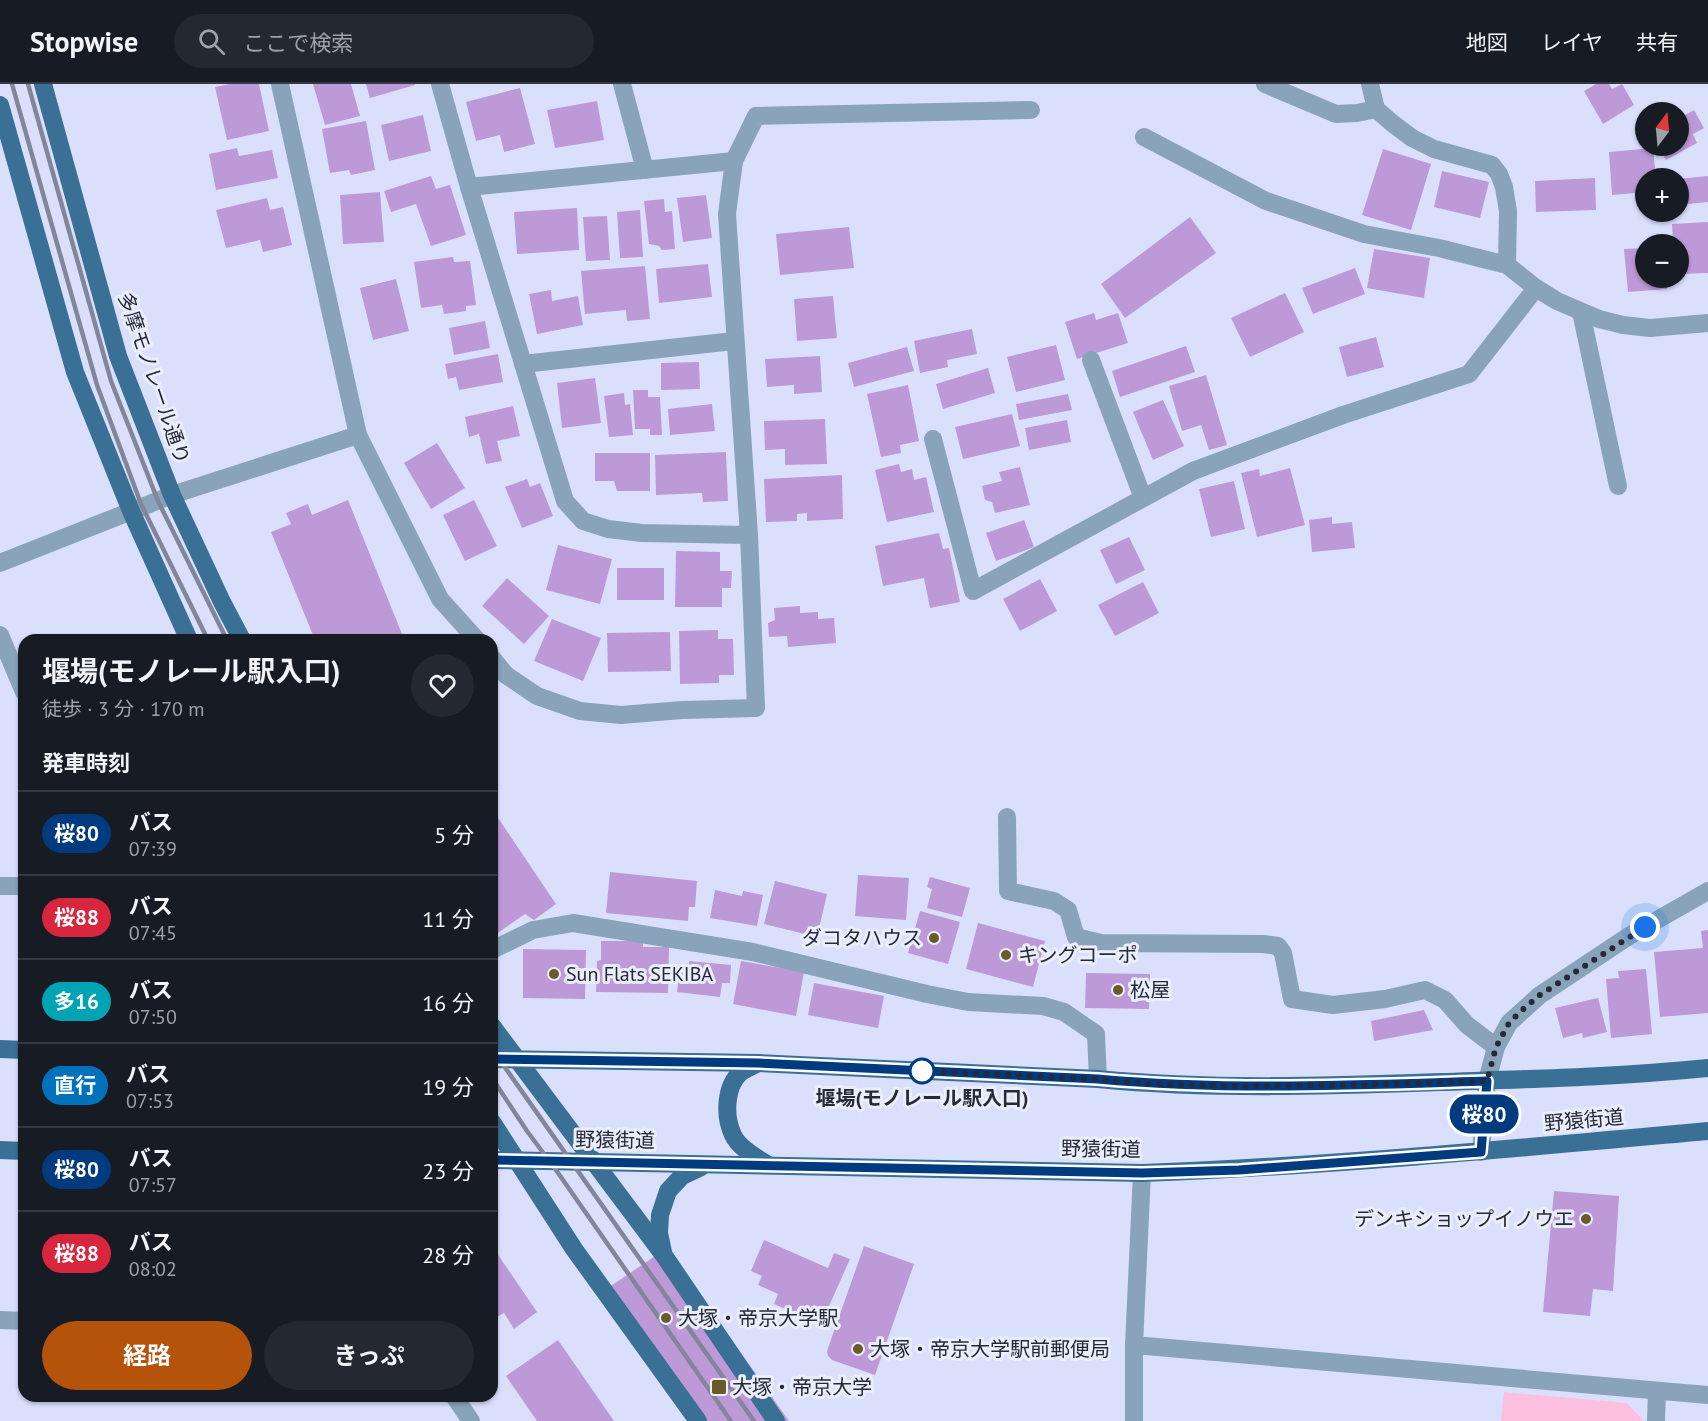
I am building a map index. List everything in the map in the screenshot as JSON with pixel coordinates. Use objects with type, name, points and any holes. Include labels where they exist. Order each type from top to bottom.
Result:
[{"type":"main road","name":"多摩モノレール通り","points":[[43,84],[118,356],[172,495],[239,634]]},
{"type":"main road","points":[[0,105],[75,372],[131,511],[186,634]]},
{"type":"main road","points":[[498,1034],[663,1254],[776,1421]]},
{"type":"main road","points":[[0,1049],[18,1050]]},
{"type":"main road","points":[[498,1059],[758,1063],[1228,1086],[1354,1085],[1581,1078],[1708,1068]]},
{"type":"main road","points":[[758,1063],[741,1073],[730,1090],[727,1112],[733,1135],[750,1154],[770,1166]]},
{"type":"main road","name":"野猿街道","points":[[498,1160],[1142,1173],[1239,1170],[1481,1152],[1708,1131]]},
{"type":"main road","points":[[498,1132],[574,1249],[698,1421]]},
{"type":"main road","points":[[0,1150],[18,1151]]},
{"type":"main road","points":[[663,1254],[659,1233],[660,1215],[668,1191],[682,1176],[708,1164]]},
{"type":"street","points":[[280,84],[358,435],[440,599],[472,634]]},
{"type":"street","points":[[440,84],[469,188],[565,501],[583,520],[608,529],[642,533],[749,535]]},
{"type":"street","points":[[622,84],[645,170]]},
{"type":"street","points":[[1265,84],[1336,114],[1376,109]]},
{"type":"street","points":[[1370,84],[1376,109],[1412,138],[1434,149],[1492,165],[1499,174],[1508,211],[1507,266]]},
{"type":"street","points":[[498,665],[506,675],[537,696],[580,711],[621,715],[682,710],[756,708],[749,535],[727,214],[734,162],[756,116],[1031,110]]},
{"type":"street","points":[[1144,137],[1266,201],[1364,234],[1439,248],[1507,266],[1536,288],[1581,312],[1623,325],[1650,328],[1708,323]]},
{"type":"street","points":[[469,188],[734,162]]},
{"type":"street","points":[[933,439],[973,591],[1193,471],[1343,415],[1469,374],[1536,288]]},
{"type":"street","points":[[1581,312],[1618,486]]},
{"type":"street","points":[[523,364],[734,341]]},
{"type":"street","points":[[1091,360],[1143,498]]},
{"type":"street","points":[[0,563],[172,495],[358,435]]},
{"type":"street","points":[[0,635],[18,678]]},
{"type":"street","points":[[1007,817],[1008,891],[1054,901],[1068,910],[1076,937],[1101,943],[1278,946],[1284,953],[1292,999],[1333,1005],[1385,999],[1425,990],[1445,1000],[1467,1025],[1496,1047]]},
{"type":"street","points":[[0,886],[18,886]]},
{"type":"street","points":[[1481,1152],[1487,1081],[1496,1047],[1509,1023],[1540,995],[1629,936],[1708,891]]},
{"type":"street","points":[[498,947],[533,930],[573,922],[753,952],[968,1002],[1043,1006],[1064,1012],[1096,1034],[1098,1079]]},
{"type":"street","points":[[1134,1421],[1134,1345],[1142,1173]]},
{"type":"street","points":[[0,1320],[18,1321]]},
{"type":"street","points":[[1134,1345],[1708,1395]]},
{"type":"street","points":[[1656,1421],[1657,1391]]},
{"type":"street","points":[[458,1402],[471,1421]]},
{"type":"shaded area","points":[[1504,1392],[1627,1403],[1642,1421],[1501,1421]]},
{"type":"building","points":[[230,84],[259,84],[269,131],[227,140],[215,87]]},
{"type":"building","points":[[313,84],[351,84],[360,116],[325,125]]},
{"type":"building","points":[[366,84],[415,84],[415,85],[370,98]]},
{"type":"building","points":[[1596,84],[1609,84],[1612,89],[1622,84],[1634,105],[1603,124],[1584,91]]},
{"type":"building","points":[[520,88],[535,144],[504,152],[500,135],[476,141],[466,102]]},
{"type":"building","points":[[597,101],[604,140],[555,148],[547,110]]},
{"type":"building","points":[[1694,110],[1704,128],[1693,134],[1697,143],[1689,147],[1689,113]]},
{"type":"building","points":[[423,115],[431,151],[389,161],[381,125]]},
{"type":"building","points":[[366,121],[375,170],[351,175],[349,170],[330,173],[322,129]]},
{"type":"building","points":[[237,148],[239,156],[272,150],[278,178],[216,190],[209,154]]},
{"type":"building","points":[[1383,149],[1431,164],[1411,230],[1362,215]]},
{"type":"building","points":[[1635,150],[1635,156],[1654,156],[1655,168],[1635,168],[1635,193],[1612,195],[1609,152]]},
{"type":"building","points":[[1442,171],[1489,182],[1480,218],[1434,207]]},
{"type":"building","points":[[431,176],[436,189],[450,185],[466,235],[431,246],[416,204],[391,212],[384,191]]},
{"type":"building","points":[[1708,176],[1708,202],[1689,204],[1689,178]]},
{"type":"building","points":[[1595,178],[1596,210],[1536,212],[1535,181]]},
{"type":"building","points":[[380,192],[384,242],[343,244],[340,195]]},
{"type":"building","points":[[706,195],[712,238],[683,242],[677,198]]},
{"type":"building","points":[[267,198],[270,210],[283,207],[292,245],[263,252],[260,240],[226,248],[216,210]]},
{"type":"building","points":[[664,199],[665,212],[672,211],[675,249],[662,250],[659,246],[649,244],[644,201]]},
{"type":"building","points":[[577,208],[579,250],[517,254],[514,212]]},
{"type":"building","points":[[640,210],[643,257],[620,258],[617,212]]},
{"type":"building","points":[[607,216],[610,260],[586,261],[583,217]]},
{"type":"building","points":[[1190,217],[1216,253],[1125,318],[1101,284]]},
{"type":"building","points":[[1708,222],[1708,273],[1689,274],[1689,234],[1672,234],[1672,224]]},
{"type":"building","points":[[849,227],[854,268],[780,275],[776,234]]},
{"type":"building","points":[[1635,248],[1635,288],[1667,289],[1628,292],[1624,249]]},
{"type":"building","points":[[1374,249],[1430,258],[1424,298],[1367,288]]},
{"type":"building","points":[[453,257],[454,262],[470,261],[476,305],[466,306],[466,311],[444,314],[442,305],[421,308],[414,262]]},
{"type":"building","points":[[708,264],[712,297],[659,303],[656,269]]},
{"type":"building","points":[[645,266],[650,319],[627,321],[626,310],[585,314],[581,271]]},
{"type":"building","points":[[1355,268],[1365,294],[1313,314],[1302,288]]},
{"type":"building","points":[[396,279],[409,331],[373,340],[360,288]]},
{"type":"building","points":[[551,290],[552,301],[578,296],[583,325],[537,334],[529,294]]},
{"type":"building","points":[[1285,293],[1304,332],[1250,357],[1231,318]]},
{"type":"building","points":[[833,296],[837,338],[797,341],[794,299]]},
{"type":"building","points":[[1094,313],[1096,320],[1118,313],[1128,343],[1077,359],[1065,322]]},
{"type":"building","points":[[485,321],[490,348],[454,355],[449,328]]},
{"type":"building","points":[[972,329],[977,354],[947,360],[948,367],[920,373],[914,341]]},
{"type":"building","points":[[1376,337],[1384,367],[1347,377],[1339,347]]},
{"type":"building","points":[[1056,345],[1065,380],[1016,392],[1007,357]]},
{"type":"building","points":[[1186,346],[1195,372],[1120,397],[1112,371]]},
{"type":"building","points":[[907,347],[914,371],[854,387],[848,363]]},
{"type":"building","points":[[498,354],[503,382],[459,390],[456,377],[448,379],[445,364]]},
{"type":"building","points":[[820,356],[822,392],[794,394],[794,385],[767,387],[765,359]]},
{"type":"building","points":[[699,362],[700,389],[661,390],[661,363]]},
{"type":"building","points":[[988,368],[995,393],[943,409],[936,384]]},
{"type":"building","points":[[1206,375],[1227,445],[1209,450],[1201,425],[1182,431],[1169,386]]},
{"type":"building","points":[[595,378],[601,423],[562,428],[557,383]]},
{"type":"building","points":[[908,385],[919,441],[900,445],[901,453],[881,457],[867,394]]},
{"type":"building","points":[[633,390],[648,390],[648,397],[660,397],[662,435],[650,435],[650,429],[635,429]]},
{"type":"building","points":[[624,393],[625,405],[630,404],[633,435],[609,437],[604,396]]},
{"type":"building","points":[[1068,394],[1072,410],[1019,420],[1016,404]]},
{"type":"building","points":[[1163,400],[1184,446],[1153,460],[1133,412]]},
{"type":"building","points":[[712,404],[715,431],[670,435],[668,409]]},
{"type":"building","points":[[513,406],[520,436],[497,441],[502,461],[486,464],[479,434],[469,437],[465,417]]},
{"type":"building","points":[[1012,414],[1020,446],[963,459],[955,427]]},
{"type":"building","points":[[825,419],[827,464],[785,465],[785,449],[765,450],[764,421]]},
{"type":"building","points":[[1067,420],[1071,442],[1029,450],[1025,428]]},
{"type":"building","points":[[437,443],[465,488],[431,509],[404,463]]},
{"type":"building","points":[[726,452],[728,501],[703,502],[702,493],[656,495],[655,455]]},
{"type":"building","points":[[595,453],[650,453],[650,491],[617,491],[614,481],[595,481]]},
{"type":"building","points":[[899,464],[901,472],[912,469],[914,480],[926,477],[934,512],[887,522],[875,470]]},
{"type":"building","points":[[1020,467],[1030,505],[995,513],[992,502],[985,500],[982,486],[1002,481],[999,472]]},
{"type":"building","points":[[1290,468],[1305,525],[1257,537],[1241,473],[1259,469],[1260,476]]},
{"type":"building","points":[[842,475],[843,519],[807,521],[807,513],[797,514],[797,521],[766,522],[764,479]]},
{"type":"building","points":[[527,479],[530,487],[540,483],[553,516],[522,528],[505,487]]},
{"type":"building","points":[[1234,481],[1245,529],[1211,537],[1199,489]]},
{"type":"building","points":[[348,500],[402,634],[313,634],[271,532],[291,524],[286,513],[308,504],[312,515]]},
{"type":"building","points":[[474,500],[497,546],[465,561],[443,515]]},
{"type":"building","points":[[1332,517],[1332,524],[1352,522],[1355,548],[1312,552],[1309,520]]},
{"type":"building","points":[[1024,520],[1034,547],[996,561],[986,533]]},
{"type":"building","points":[[939,533],[943,549],[949,548],[960,602],[930,608],[924,578],[883,586],[875,546]]},
{"type":"building","points":[[1129,537],[1145,570],[1116,584],[1100,550]]},
{"type":"building","points":[[558,545],[612,559],[600,604],[546,590]]},
{"type":"building","points":[[676,551],[720,552],[720,571],[732,571],[731,588],[722,588],[722,607],[675,607]]},
{"type":"building","points":[[617,568],[664,568],[664,600],[617,600]]},
{"type":"building","points":[[507,578],[549,616],[524,644],[482,606]]},
{"type":"building","points":[[1040,579],[1057,611],[1020,631],[1003,599]]},
{"type":"building","points":[[1143,582],[1159,613],[1115,636],[1098,605]]},
{"type":"building","points":[[800,606],[800,613],[818,612],[818,619],[834,618],[836,643],[788,647],[787,636],[769,637],[768,623],[775,620],[774,608]]},
{"type":"building","points":[[552,619],[601,638],[583,681],[534,661]]},
{"type":"building","points":[[718,630],[718,639],[733,639],[734,675],[719,675],[719,683],[680,684],[679,631]]},
{"type":"building","points":[[670,632],[671,671],[608,672],[607,633]]},
{"type":"building","points":[[498,818],[556,904],[534,920],[525,914],[498,933]]},
{"type":"building","points":[[610,872],[697,881],[695,907],[689,907],[688,921],[606,913]]},
{"type":"building","points":[[858,875],[909,878],[906,920],[855,916]]},
{"type":"building","points":[[930,877],[970,888],[962,917],[927,908],[932,889],[927,887]]},
{"type":"building","points":[[775,881],[827,894],[817,937],[764,924]]},
{"type":"building","points":[[715,890],[742,896],[743,891],[763,895],[757,926],[710,918]]},
{"type":"building","name":"ダコタハウス","points":[[920,911],[960,922],[948,964],[908,953]]},
{"type":"building","name":"キングコーポ","points":[[978,923],[1045,941],[1033,987],[966,969]]},
{"type":"building","points":[[1708,930],[1708,1013],[1660,1017],[1654,952],[1703,948],[1701,931]]},
{"type":"building","points":[[601,941],[643,941],[643,947],[669,947],[668,993],[596,992],[597,961],[601,960]]},
{"type":"building","name":"Sun Flats SEKIBA","points":[[523,949],[586,950],[585,999],[523,998]]},
{"type":"building","points":[[689,961],[731,965],[730,983],[722,983],[720,997],[677,992],[680,966],[689,967]]},
{"type":"building","points":[[741,961],[804,972],[796,1016],[733,1004]]},
{"type":"building","points":[[1646,969],[1652,1034],[1611,1038],[1606,979],[1619,978],[1618,971]]},
{"type":"building","points":[[1086,973],[1150,974],[1149,1009],[1085,1008]]},
{"type":"building","points":[[814,983],[884,996],[878,1028],[808,1015]]},
{"type":"building","points":[[1598,998],[1607,1032],[1583,1038],[1582,1033],[1563,1038],[1555,1008]]},
{"type":"building","points":[[1424,1010],[1433,1030],[1374,1041],[1371,1021]]},
{"type":"building","points":[[1554,1191],[1619,1196],[1613,1291],[1593,1289],[1590,1316],[1543,1312]]},
{"type":"building","points":[[764,1240],[828,1268],[834,1253],[850,1259],[821,1324],[774,1304],[778,1294],[758,1285],[762,1276],[751,1271]]},
{"type":"building","points":[[864,1246],[914,1264],[875,1375],[832,1360],[827,1351]]},
{"type":"building","name":"大塚・帝京大学駅","points":[[667,1248],[789,1421],[688,1421],[599,1294]]},
{"type":"building","points":[[498,1255],[537,1312],[514,1329],[504,1313],[498,1316]]},
{"type":"building","points":[[558,1340],[614,1421],[537,1421],[506,1376]]},
{"type":"railway","points":[[12,84],[97,385],[141,504],[205,634]]},
{"type":"railway","points":[[28,84],[111,381],[158,501],[224,634]]},
{"type":"railway","points":[[498,1058],[754,1421]]},
{"type":"railway","points":[[498,1087],[731,1421]]},
{"type":"bus line","name":"桜80","points":[[498,1059],[758,1063],[1228,1086],[1487,1081],[1481,1152],[1239,1170],[1142,1173],[498,1160]]},
{"type":"place","name":"ダコタハウス","points":[[934,938]]},
{"type":"place","name":"キングコーポ","points":[[1006,955]]},
{"type":"place","name":"Sun Flats SEKIBA","points":[[554,974]]},
{"type":"place","name":"松屋","points":[[1118,990]]},
{"type":"place","name":"堰場(モノレール駅入口)","points":[[922,1071]]},
{"type":"place","name":"デンキショップイノウエ","points":[[1586,1219]]},
{"type":"place","name":"大塚・帝京大学駅","points":[[666,1318]]},
{"type":"place","name":"大塚・帝京大学駅前郵便局","points":[[858,1349]]},
{"type":"place","name":"大塚・帝京大学","points":[[719,1387]]},
{"type":"route","points":[[922,1071],[1228,1086],[1487,1081],[1496,1047],[1509,1023],[1520,1012],[1540,995],[1645,927]]}]
